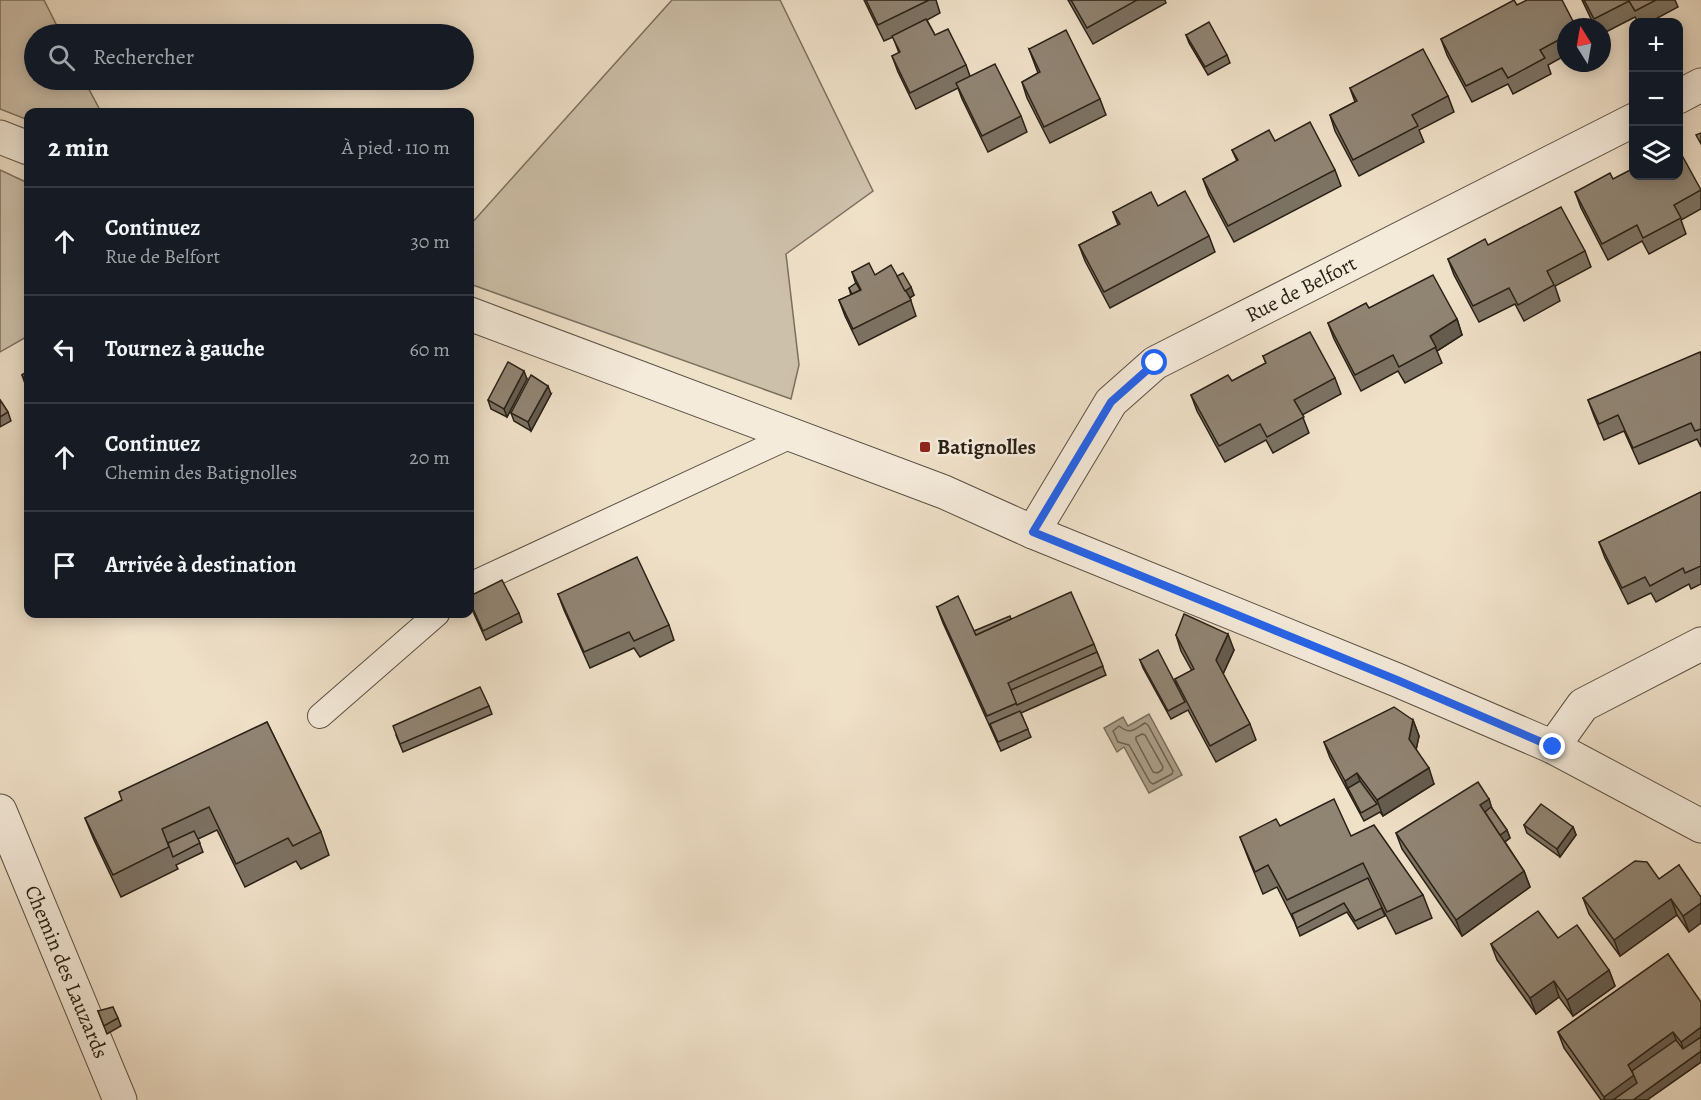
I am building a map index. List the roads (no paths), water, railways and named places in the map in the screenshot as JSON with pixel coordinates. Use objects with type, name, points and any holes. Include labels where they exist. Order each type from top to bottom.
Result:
[{"type":"street","points":[[1683,94],[1701,85]]},
{"type":"street","name":"Rue de Belfort","points":[[1033,532],[1111,402],[1155,363],[1629,123]]},
{"type":"street","points":[[0,137],[24,146]]},
{"type":"street","points":[[474,316],[944,492],[1033,532],[1397,680],[1553,747],[1701,826]]},
{"type":"street","points":[[1553,747],[1583,705],[1701,644]]},
{"type":"street","name":"Chemin des Lauzards","points":[[0,811],[120,1100]]},
{"type":"lane","points":[[474,583],[791,436]]},
{"type":"lane","points":[[320,716],[431,618]]},
{"type":"water","points":[[1149,714],[1182,775],[1149,793],[1124,747],[1117,752],[1104,728],[1123,717],[1128,726]]},
{"type":"place","name":"Batignolles","points":[[925,447]]}]
